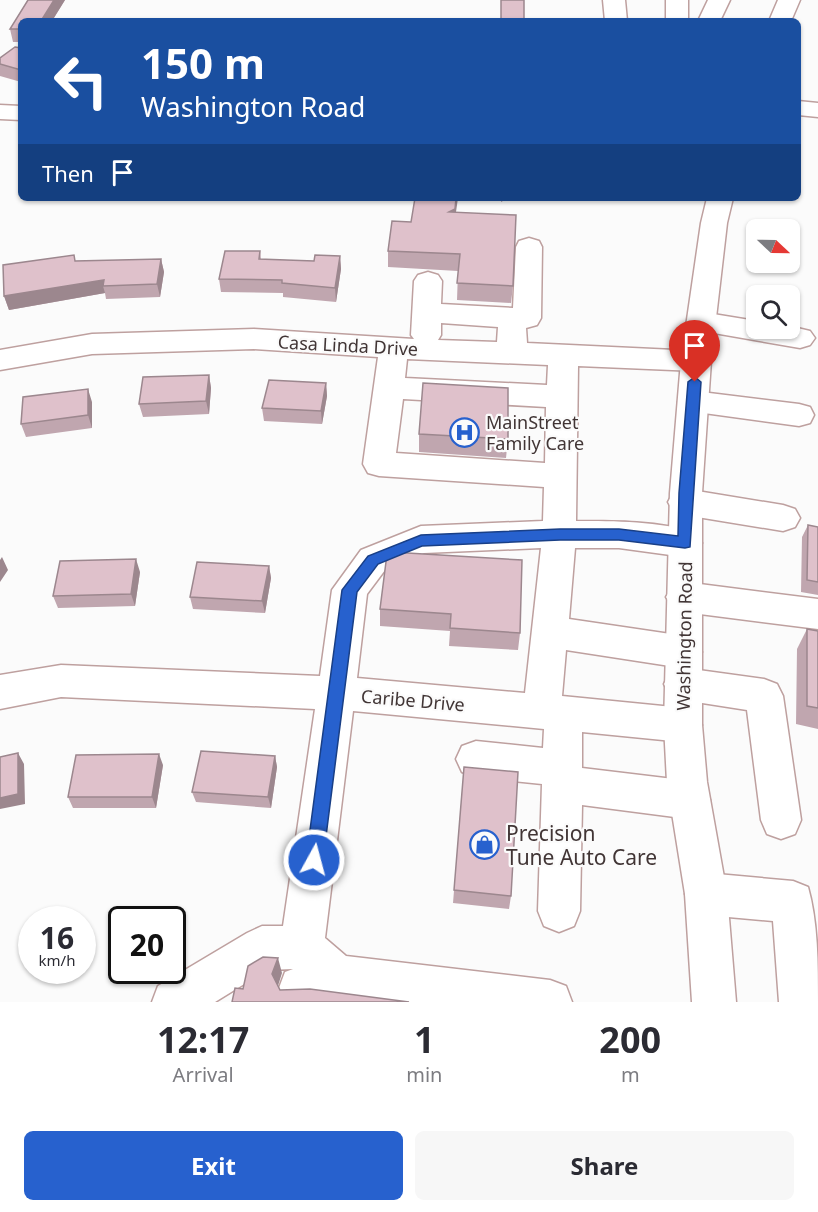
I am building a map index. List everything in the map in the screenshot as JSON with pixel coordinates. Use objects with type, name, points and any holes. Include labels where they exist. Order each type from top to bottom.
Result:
[{"type":"street","points":[[614,0],[616,18]]},
{"type":"street","points":[[677,0],[677,18]]},
{"type":"street","points":[[710,18],[719,0]]},
{"type":"street","points":[[781,18],[789,0]]},
{"type":"street","points":[[801,108],[818,110]]},
{"type":"street","points":[[0,112],[18,113]]},
{"type":"street","name":"Washington Road","points":[[714,1002],[706,894],[690,800],[682,724],[685,502],[696,361],[714,223],[719,201]]},
{"type":"street","points":[[427,313],[527,318],[529,247]]},
{"type":"street","points":[[425,349],[428,281]]},
{"type":"street","points":[[512,318],[512,352]]},
{"type":"street","points":[[701,322],[746,329]]},
{"type":"street","name":"Casa Linda Drive","points":[[0,360],[92,344],[254,339],[394,348],[696,361]]},
{"type":"street","points":[[394,348],[379,464],[559,476]]},
{"type":"street","points":[[559,911],[562,776],[553,713],[549,632],[560,534],[559,476],[563,354]]},
{"type":"street","points":[[390,388],[561,397]]},
{"type":"street","points":[[693,402],[799,415]]},
{"type":"street","points":[[685,502],[783,518]]},
{"type":"street","points":[[313,971],[336,694],[350,590],[373,560],[421,540],[560,534],[619,535],[685,543]]},
{"type":"street","points":[[684,597],[818,614]]},
{"type":"street","points":[[549,632],[683,668],[764,696],[781,820]]},
{"type":"street","name":"Caribe Drive","points":[[0,692],[61,681],[336,694],[682,724]]},
{"type":"street","points":[[476,759],[690,800]]},
{"type":"street","points":[[706,894],[793,902],[801,1002]]},
{"type":"street","points":[[174,1002],[233,979],[262,948],[313,971],[536,1001]]},
{"type":"building","points":[[28,0],[54,0],[43,18],[18,18],[18,29],[10,29]]},
{"type":"building","points":[[501,0],[524,0],[524,18],[501,18]]},
{"type":"building","points":[[15,47],[18,48],[18,69],[0,64],[0,58]]},
{"type":"building","points":[[414,201],[456,201],[455,209],[449,212],[516,215],[513,286],[457,283],[460,254],[388,251],[392,221],[411,222]]},
{"type":"building","points":[[225,251],[260,251],[259,259],[314,261],[315,255],[340,256],[335,288],[282,283],[282,280],[219,279]]},
{"type":"building","points":[[74,255],[75,261],[161,259],[157,284],[103,286],[104,280],[4,296],[3,265]]},
{"type":"building","points":[[209,375],[206,401],[139,404],[143,377]]},
{"type":"building","points":[[269,380],[326,383],[321,411],[262,408]]},
{"type":"building","points":[[423,383],[508,388],[508,439],[419,434]]},
{"type":"building","points":[[88,389],[88,415],[21,424],[23,397]]},
{"type":"building","points":[[808,525],[818,527],[818,582],[807,580]]},
{"type":"building","points":[[391,552],[522,560],[520,633],[450,628],[451,614],[380,609],[387,554]]},
{"type":"building","points":[[136,559],[131,594],[53,596],[60,561]]},
{"type":"building","points":[[197,562],[269,566],[262,601],[190,597]]},
{"type":"building","points":[[807,629],[818,631],[818,708],[807,706]]},
{"type":"building","points":[[201,751],[275,756],[268,797],[192,792]]},
{"type":"building","points":[[18,753],[18,794],[0,798],[0,757]]},
{"type":"building","points":[[159,754],[152,797],[68,797],[76,755]]},
{"type":"building","name":"Precision Tune Auto Care","points":[[464,767],[518,772],[511,896],[454,890]]},
{"type":"building","points":[[263,957],[278,958],[272,974],[280,990],[310,989],[409,1002],[232,1002],[235,988],[243,989],[248,966]]},
{"type":"place","name":"MainStreet Family Care","points":[[465,432]]},
{"type":"place","name":"Precision Tune Auto Care","points":[[485,845]]},
{"type":"route","points":[[314,860],[350,590],[373,560],[421,540],[560,534],[619,535],[685,543],[686,493],[695,382]]}]
